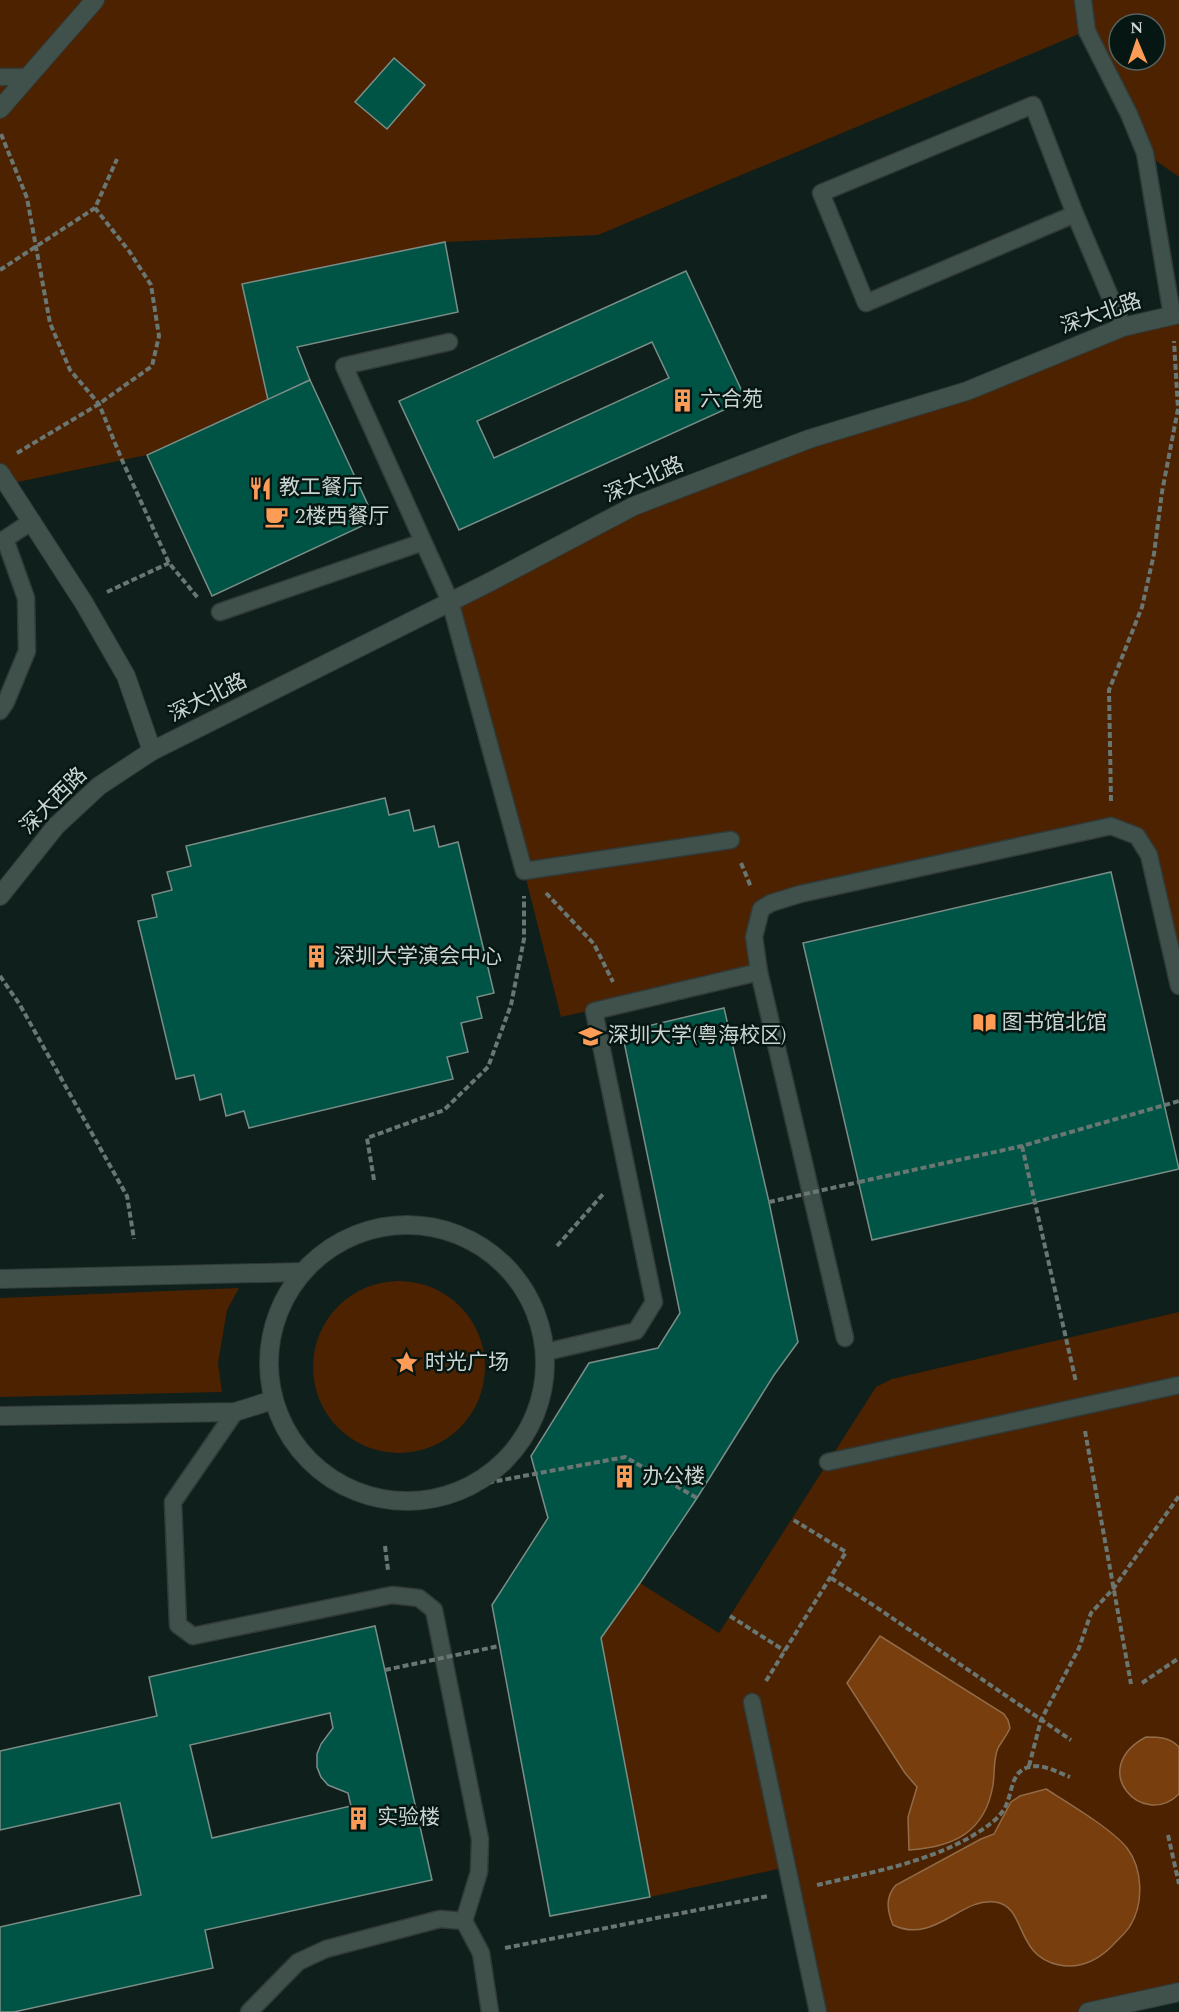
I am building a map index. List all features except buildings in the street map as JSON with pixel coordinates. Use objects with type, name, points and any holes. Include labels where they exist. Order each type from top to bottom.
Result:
[{"type":"street","points":[[0,109],[95,0]]},
{"type":"street","name":"深大北路","points":[[152,751],[634,506],[809,439],[967,391],[1123,327],[1175,314]]},
{"type":"street","points":[[0,473],[84,603],[126,676],[152,751]]},
{"type":"street","name":"深大西路","points":[[0,896],[56,826],[99,786],[152,751]]},
{"type":"street","points":[[404,1225],[445,1230],[476,1242],[497,1257],[516,1277],[531,1299],[541,1326],[546,1352],[544,1386],[535,1417],[519,1444],[497,1468],[470,1486],[440,1497],[409,1501],[380,1498],[353,1490],[324,1473],[302,1453],[284,1426],[273,1400],[268,1375],[270,1337],[282,1303],[303,1272],[324,1252],[352,1236],[384,1227],[404,1225]]},
{"type":"street","points":[[0,1279],[303,1272]]},
{"type":"street","points":[[0,1416],[235,1412],[273,1400]]},
{"type":"street","points":[[1088,2012],[1179,1992]]},
{"type":"lane","points":[[1083,0],[1087,31],[1130,114],[1145,153],[1175,314]]},
{"type":"lane","points":[[0,77],[26,77]]},
{"type":"lane","points":[[1075,214],[866,303],[821,193],[1033,105],[1075,214],[1123,327]]},
{"type":"lane","points":[[449,342],[344,366],[450,601],[525,871],[731,840]]},
{"type":"lane","points":[[0,711],[27,651],[26,598],[5,539],[32,521]]},
{"type":"lane","points":[[220,612],[423,542]]},
{"type":"lane","points":[[845,1338],[759,972],[754,937],[761,909],[771,903],[800,894],[1111,826],[1137,836],[1149,855],[1179,986]]},
{"type":"lane","points":[[546,1352],[636,1332],[654,1302],[594,1011],[759,972]]},
{"type":"lane","points":[[828,1462],[1179,1385]]},
{"type":"lane","points":[[235,1412],[173,1502],[178,1625],[193,1636],[392,1594],[419,1598],[434,1610],[480,1839],[479,1872],[464,1921],[481,1953],[490,2012]]},
{"type":"lane","points":[[752,1702],[818,2012]]},
{"type":"lane","points":[[249,2012],[298,1962],[326,1949],[440,1919],[464,1921]]},
{"type":"path","points":[[0,130],[27,198],[50,323],[70,370],[99,404],[169,563],[202,603],[220,612]]},
{"type":"path","points":[[0,270],[95,208],[117,159]]},
{"type":"path","points":[[10,457],[99,404],[152,366],[159,336],[151,285],[129,251],[95,208]]},
{"type":"path","points":[[1111,826],[1109,690],[1142,607],[1154,554],[1162,492],[1178,409],[1175,314]]},
{"type":"path","points":[[84,603],[169,563]]},
{"type":"path","points":[[731,840],[761,909]]},
{"type":"path","points":[[525,871],[594,944],[624,1004]]},
{"type":"path","points":[[374,1180],[367,1138],[444,1110],[488,1067],[511,1005],[524,939],[525,871]]},
{"type":"path","points":[[0,976],[20,1005],[127,1196],[134,1239]]},
{"type":"path","points":[[769,1202],[1022,1146],[1179,1101]]},
{"type":"path","points":[[1022,1146],[1081,1407],[1131,1684]]},
{"type":"path","points":[[557,1246],[626,1168]]},
{"type":"path","points":[[470,1486],[625,1457],[697,1498]]},
{"type":"path","points":[[1029,1766],[1041,1720],[1079,1648],[1091,1613],[1113,1589],[1179,1496]]},
{"type":"path","points":[[752,1702],[846,1552],[792,1519]]},
{"type":"path","points":[[831,1578],[1071,1740]]},
{"type":"path","points":[[730,1616],[785,1651]]},
{"type":"path","points":[[385,1670],[499,1646]]},
{"type":"path","points":[[1142,1683],[1179,1658]]},
{"type":"path","points":[[481,1953],[792,1891],[882,1870],[937,1853],[991,1824],[1007,1805],[1014,1779],[1020,1771],[1029,1766],[1038,1766],[1070,1777]]},
{"type":"path","points":[[1168,1835],[1179,1884]]},
{"type":"shaded area","points":[[0,0],[1179,0],[1179,177],[1145,153],[1086,31],[598,235],[445,242],[242,284],[268,400],[147,455],[8,484],[0,473]]},
{"type":"shaded area","points":[[1179,314],[1179,986],[1149,855],[1121,829],[761,909],[759,972],[561,1017],[524,871],[450,601],[634,506]]},
{"type":"shaded area","points":[[399,1281],[432,1288],[460,1306],[478,1334],[485,1367],[478,1400],[460,1428],[432,1446],[399,1453],[366,1446],[338,1428],[320,1400],[313,1367],[320,1334],[338,1306],[366,1288]]},
{"type":"shaded area","points":[[239,1288],[227,1310],[218,1363],[222,1392],[0,1397],[0,1298]]},
{"type":"shaded area","points":[[1179,1312],[1179,1992],[1088,2012],[818,2012],[787,1867],[650,1897],[601,1638],[640,1583],[719,1633],[876,1387],[892,1379]]},
{"type":"shaded area","points":[[880,1636],[1004,1714],[1008,1720],[1010,1728],[996,1753],[993,1785],[983,1815],[975,1826],[953,1841],[909,1850],[908,1817],[917,1787],[905,1773],[847,1683]]},
{"type":"shaded area","points":[[1146,1737],[1168,1739],[1179,1747],[1179,1794],[1165,1803],[1150,1805],[1137,1800],[1126,1791],[1121,1779],[1121,1764],[1129,1750]]},
{"type":"shaded area","points":[[1046,1789],[1111,1833],[1127,1848],[1136,1866],[1140,1887],[1135,1917],[1126,1931],[1106,1951],[1094,1960],[1081,1965],[1059,1965],[1045,1960],[1027,1942],[1012,1912],[1005,1905],[995,1902],[983,1902],[970,1906],[934,1925],[921,1929],[908,1930],[893,1925],[888,1904],[890,1894],[896,1885],[994,1834],[1011,1802],[1020,1796]]},
{"type":"place","name":"六合苑","points":[[682,400]]},
{"type":"place","name":"教工餐厅","points":[[261,488]]},
{"type":"place","name":"2楼西餐厅","points":[[277,517]]},
{"type":"place","name":"深圳大学演会中心","points":[[316,957]]},
{"type":"place","name":"图书馆北馆","points":[[984,1023]]},
{"type":"place","name":"深圳大学(粤海校区)","points":[[590,1036]]},
{"type":"place","name":"时光广场","points":[[407,1363]]},
{"type":"place","name":"办公楼","points":[[624,1477]]},
{"type":"place","name":"实验楼","points":[[359,1818]]}]
